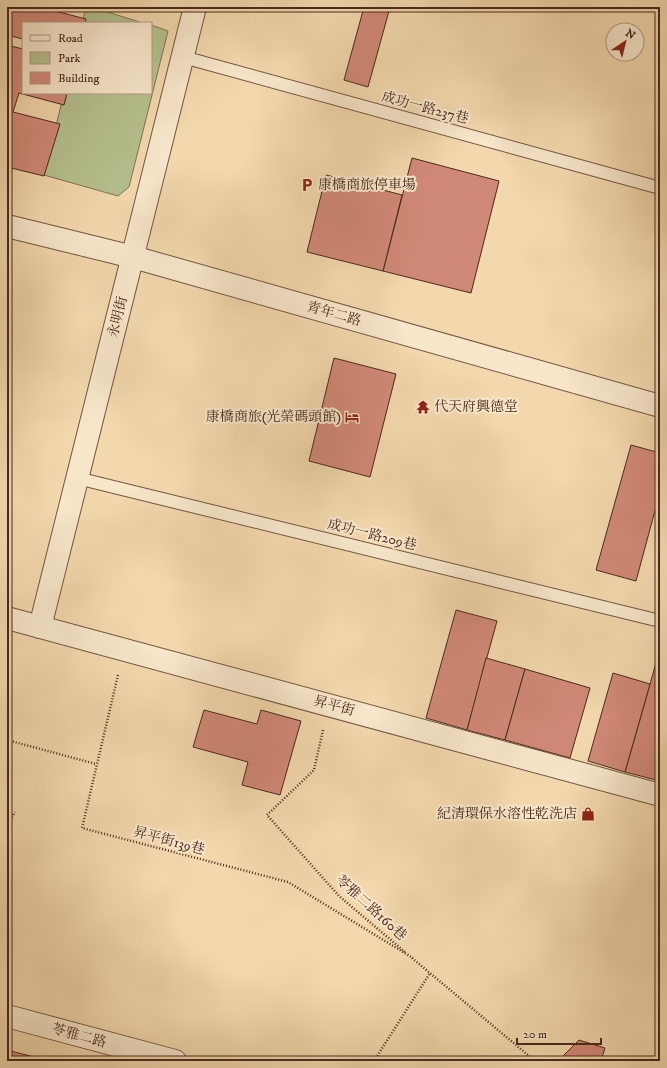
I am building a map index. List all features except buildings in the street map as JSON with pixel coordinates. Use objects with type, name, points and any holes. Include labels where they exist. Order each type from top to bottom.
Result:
[{"type":"street","name":"永明街","points":[[40,627],[195,7]]},
{"type":"street","name":"青年二路","points":[[7,226],[133,257],[660,406]]},
{"type":"street","name":"昇平街","points":[[7,618],[660,795]]},
{"type":"street","name":"苓雅二路","points":[[7,1016],[175,1061]]},
{"type":"lane","name":"成功一路237巷","points":[[183,56],[660,188]]},
{"type":"lane","name":"成功一路209巷","points":[[77,478],[660,621]]},
{"type":"path","name":"昇平街139巷","points":[[124,649],[82,828],[288,882],[413,958]]},
{"type":"path","name":"苓雅二路160巷","points":[[330,705],[314,770],[267,815],[339,896],[535,1061]]},
{"type":"path","points":[[7,740],[96,764]]},
{"type":"path","points":[[7,825],[16,812]]},
{"type":"path","points":[[374,1061],[430,973]]},
{"type":"green space","points":[[86,7],[91,7],[140,22],[82,22]]},
{"type":"green space","points":[[152,25],[168,31],[129,187],[118,196],[44,175],[64,94],[152,94]]},
{"type":"place","name":"康橋商旅停車場","points":[[307,185]]},
{"type":"place","name":"代天府興德堂","points":[[423,407]]},
{"type":"place","name":"康橋商旅(光榮碼頭館)","points":[[352,417]]},
{"type":"place","name":"紀清環保水溶性乾洗店","points":[[588,814]]}]
